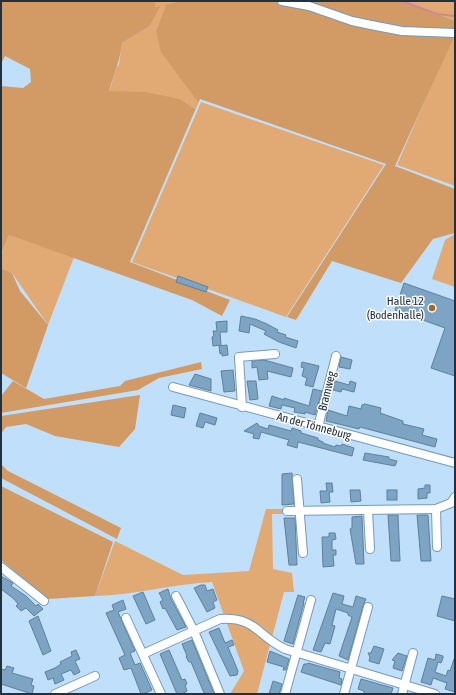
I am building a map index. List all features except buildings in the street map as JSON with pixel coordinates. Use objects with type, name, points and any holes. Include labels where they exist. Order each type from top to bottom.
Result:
[{"type":"street","points":[[282,1],[309,6],[352,21],[371,25],[402,30],[455,33]]},
{"type":"street","points":[[242,407],[239,357],[275,354]]},
{"type":"street","name":"Bramweg","points":[[318,427],[336,356]]},
{"type":"street","name":"An der Tönneburg","points":[[173,387],[242,407],[455,463]]},
{"type":"street","points":[[298,479],[303,553]]},
{"type":"street","points":[[287,512],[436,509],[451,503],[455,497]]},
{"type":"street","points":[[436,509],[437,547]]},
{"type":"street","points":[[368,510],[370,549]]},
{"type":"street","points":[[1,567],[44,601]]},
{"type":"street","points":[[176,596],[194,631],[220,694]]},
{"type":"street","points":[[285,694],[311,600]]},
{"type":"street","points":[[344,694],[368,607]]},
{"type":"street","points":[[126,618],[161,694]]},
{"type":"street","points":[[143,654],[220,619],[243,621],[251,624],[272,644],[297,653],[435,694]]},
{"type":"street","points":[[402,694],[414,653]]},
{"type":"street","points":[[55,694],[67,692],[95,676]]},
{"type":"shaded area","points":[[1,1],[155,1],[155,7],[180,1],[406,1],[455,21],[455,35],[395,166],[455,189],[455,233],[433,239],[401,283],[332,261],[296,320],[287,317],[386,164],[200,99],[130,262],[230,300],[222,316],[192,300],[9,235],[1,254],[1,86],[23,88],[31,82],[30,69],[5,56],[1,64]],"holes":[[[166,5],[156,31],[161,52],[198,102],[195,109],[180,99],[145,92],[109,91],[122,43],[150,26],[160,6]]]},
{"type":"shaded area","points":[[155,1],[180,1],[167,4],[156,31],[198,102],[195,109],[180,99],[109,92],[119,64],[122,43],[150,26],[159,6],[155,7]]},
{"type":"shaded area","points":[[406,1],[455,1],[455,21]]},
{"type":"shaded area","points":[[455,31],[455,186],[397,165]]},
{"type":"shaded area","points":[[201,102],[384,165],[286,317],[132,262]]},
{"type":"shaded area","points":[[455,234],[455,287],[432,279],[445,240]]},
{"type":"shaded area","points":[[9,235],[74,257],[48,325],[12,273],[1,268],[1,254]]},
{"type":"shaded area","points":[[1,268],[12,273],[20,291],[48,325],[26,388],[1,373]]},
{"type":"shaded area","points":[[201,362],[202,369],[159,378],[138,390],[1,413],[1,396],[13,381],[44,399],[120,386],[125,381]]},
{"type":"shaded area","points":[[140,395],[135,429],[119,447],[55,436],[26,424],[6,427],[1,434],[1,416]]},
{"type":"shaded area","points":[[1,464],[8,471],[121,528],[117,539],[1,478]]},
{"type":"shaded area","points":[[1,486],[113,542],[95,596],[47,599],[1,560]]},
{"type":"shaded area","points":[[266,509],[295,509],[296,514],[272,514],[273,569],[292,573],[294,592],[284,592],[257,694],[230,694],[244,671],[212,582],[125,594],[95,596],[115,541],[183,575],[249,571]]},
{"type":"waterway","points":[[402,1],[437,14],[455,16]]},
{"type":"place","name":"Halle 12 (Bodenhalle)","points":[[432,308]]}]
